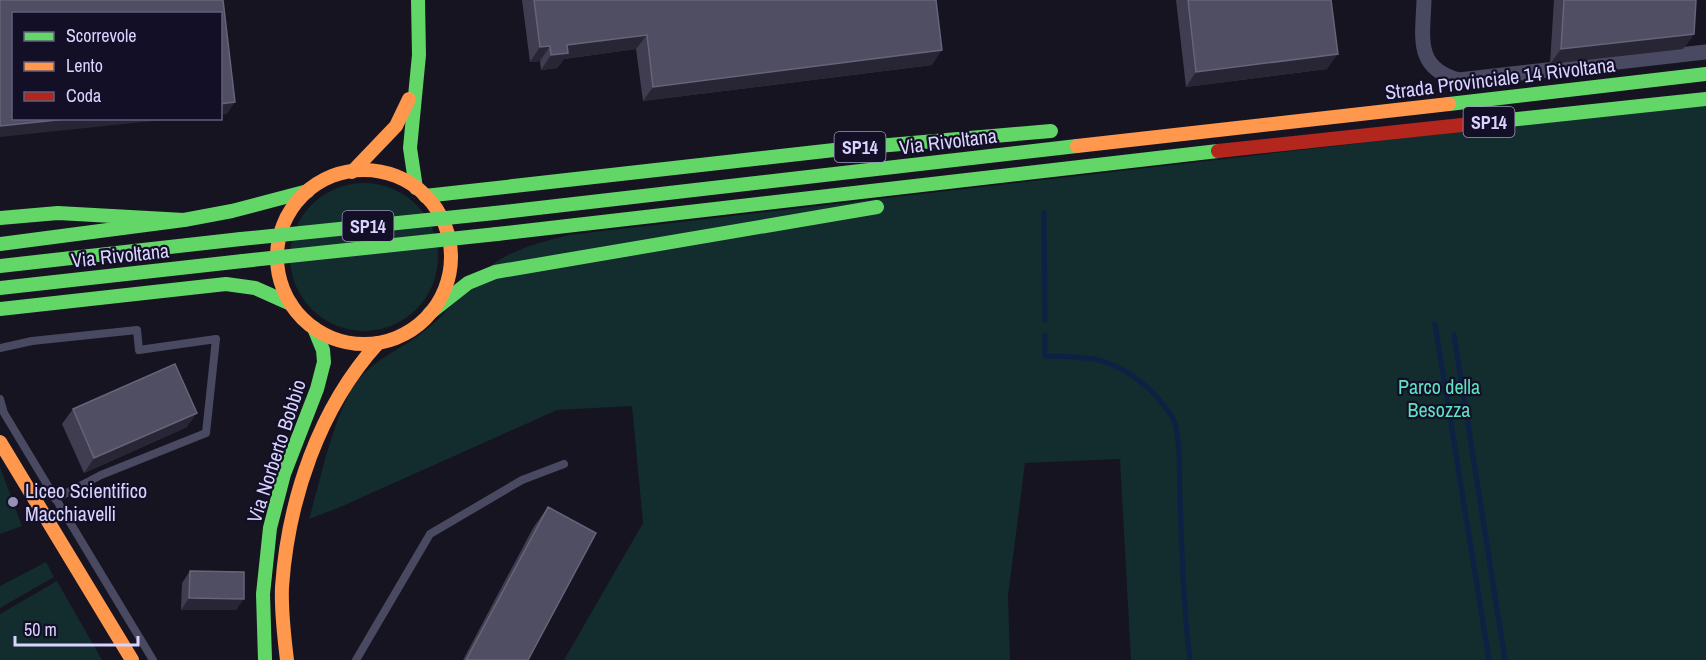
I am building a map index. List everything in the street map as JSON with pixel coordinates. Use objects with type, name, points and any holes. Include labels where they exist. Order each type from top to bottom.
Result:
[{"type":"main road","name":"Via Norberto Bobbio","points":[[418,0],[420,41],[410,148],[420,192]]},
{"type":"main road","name":"Strada Provinciale 14 Rivoltana","points":[[1298,121],[1706,74]]},
{"type":"main road","name":"Via Norberto Bobbio","points":[[352,171],[385,140],[400,121],[417,79]]},
{"type":"main road","name":"Strada Provinciale 14 Rivoltana","points":[[1272,145],[1706,99]]},
{"type":"main road","name":"SP14","points":[[1187,120],[1298,121]]},
{"type":"main road","name":"Via Rivoltana","points":[[0,266],[495,213],[1298,121]]},
{"type":"main road","name":"SP14","points":[[420,192],[843,149],[1069,130]]},
{"type":"main road","name":"SP14","points":[[929,198],[1195,165],[1272,145]]},
{"type":"main road","name":"Via Rivoltana","points":[[0,288],[498,234],[1272,145]]},
{"type":"main road","name":"Via Norberto Bobbio","points":[[352,171],[389,174],[420,192],[441,218],[450,250],[451,263],[447,283],[430,313],[410,331],[378,343],[345,341],[325,335],[314,328],[291,304],[280,280],[278,267],[278,247],[288,216],[299,200],[324,181],[352,171]]},
{"type":"main road","points":[[0,244],[184,220],[232,211],[309,191]]},
{"type":"main road","points":[[430,313],[464,285],[495,272],[894,204]]},
{"type":"main road","points":[[0,218],[57,213],[184,220]]},
{"type":"main road","points":[[0,309],[226,284],[255,288],[291,304]]},
{"type":"main road","name":"Via Norberto Bobbio","points":[[265,660],[262,621],[264,574],[270,527],[292,454],[316,393],[322,370],[323,349],[314,328]]},
{"type":"main road","name":"Via Norberto Bobbio","points":[[287,660],[281,604],[284,561],[304,481],[319,437],[334,404],[353,372],[378,343]]},
{"type":"main road","points":[[0,442],[132,660]]},
{"type":"street","points":[[1424,0],[1424,51],[1438,73],[1459,80],[1706,52]]},
{"type":"lane","points":[[0,348],[32,341],[137,330],[139,350],[216,339],[206,433],[102,475],[55,499]]},
{"type":"lane","points":[[0,399],[4,413],[153,660]]},
{"type":"lane","points":[[356,660],[430,534],[522,480],[564,464]]},
{"type":"green space","name":"Parco della Besozza","points":[[1706,103],[1706,660],[1131,660],[1120,459],[1025,463],[1008,596],[1010,660],[564,660],[643,523],[632,406],[557,410],[309,519],[338,419],[359,379],[375,364],[433,324],[496,262],[541,242],[569,235]]},
{"type":"green space","points":[[364,183],[392,189],[416,205],[432,229],[438,257],[432,285],[416,309],[392,325],[364,331],[336,325],[312,309],[296,285],[290,257],[296,229],[312,205],[336,189]]},
{"type":"green space","points":[[0,467],[22,526],[0,534]]},
{"type":"green space","points":[[46,562],[54,577],[0,608],[0,586]]},
{"type":"green space","points":[[57,581],[102,660],[0,660],[0,614]]},
{"type":"building","points":[[0,0],[223,0],[235,102],[222,104],[222,12],[12,12],[12,120],[57,120],[0,126]]},
{"type":"building","points":[[534,0],[936,0],[942,50],[653,87],[647,35],[567,45],[568,53],[551,55],[550,46],[540,47]]},
{"type":"building","points":[[1188,0],[1331,0],[1338,54],[1196,72]]},
{"type":"building","points":[[1564,0],[1696,0],[1694,34],[1561,49]]},
{"type":"building","points":[[175,364],[197,413],[94,458],[73,409]]},
{"type":"building","points":[[548,507],[596,533],[528,660],[466,660]]},
{"type":"building","points":[[190,571],[244,572],[244,599],[189,598]]},
{"type":"waterway","points":[[1044,213],[1045,320]]},
{"type":"waterway","points":[[1435,324],[1489,660]]},
{"type":"waterway","points":[[1045,335],[1045,356],[1089,358],[1113,365],[1137,379],[1150,390],[1173,419],[1178,446],[1183,578],[1190,660]]},
{"type":"waterway","points":[[1454,335],[1505,660]]},
{"type":"traffic: fast","points":[[416,188],[410,148],[419,55],[418,0]]},
{"type":"traffic: fast","points":[[1449,104],[1706,74]]},
{"type":"traffic: fast","points":[[1499,121],[1706,99]]},
{"type":"traffic: fast","points":[[425,196],[843,149],[1051,131]]},
{"type":"traffic: fast","points":[[495,213],[1077,146]]},
{"type":"traffic: fast","points":[[497,234],[1218,151]]},
{"type":"traffic: fast","points":[[0,218],[58,213],[184,220],[232,211],[308,191]]},
{"type":"traffic: fast","points":[[430,313],[468,283],[495,272],[877,207]]},
{"type":"traffic: fast","points":[[241,239],[495,213]]},
{"type":"traffic: fast","points":[[0,244],[184,220]]},
{"type":"traffic: fast","points":[[243,261],[497,234]]},
{"type":"traffic: fast","points":[[0,266],[241,239]]},
{"type":"traffic: fast","points":[[0,288],[243,261]]},
{"type":"traffic: fast","points":[[0,309],[226,284],[255,288],[291,304]]},
{"type":"traffic: fast","points":[[265,660],[263,594],[270,528],[284,474],[317,389],[324,362],[323,350],[314,328]]},
{"type":"traffic: slow","points":[[352,172],[396,126],[409,99]]},
{"type":"traffic: slow","points":[[1077,146],[1449,104]]},
{"type":"traffic: slow","points":[[364,170],[397,177],[412,185],[425,196],[436,209],[444,224],[451,257],[444,290],[436,305],[425,318],[412,329],[397,337],[364,344],[331,337],[316,329],[303,318],[292,305],[284,290],[277,257],[284,224],[292,209],[303,196],[316,185],[331,177],[364,170]]},
{"type":"traffic: slow","points":[[287,660],[282,614],[282,587],[285,554],[299,489],[323,426],[339,396],[378,343]]},
{"type":"traffic: slow","points":[[0,442],[132,660]]},
{"type":"traffic: jam","points":[[1218,151],[1499,121]]},
{"type":"place","name":"Liceo Scientifico Macchiavelli","points":[[13,502]]}]
